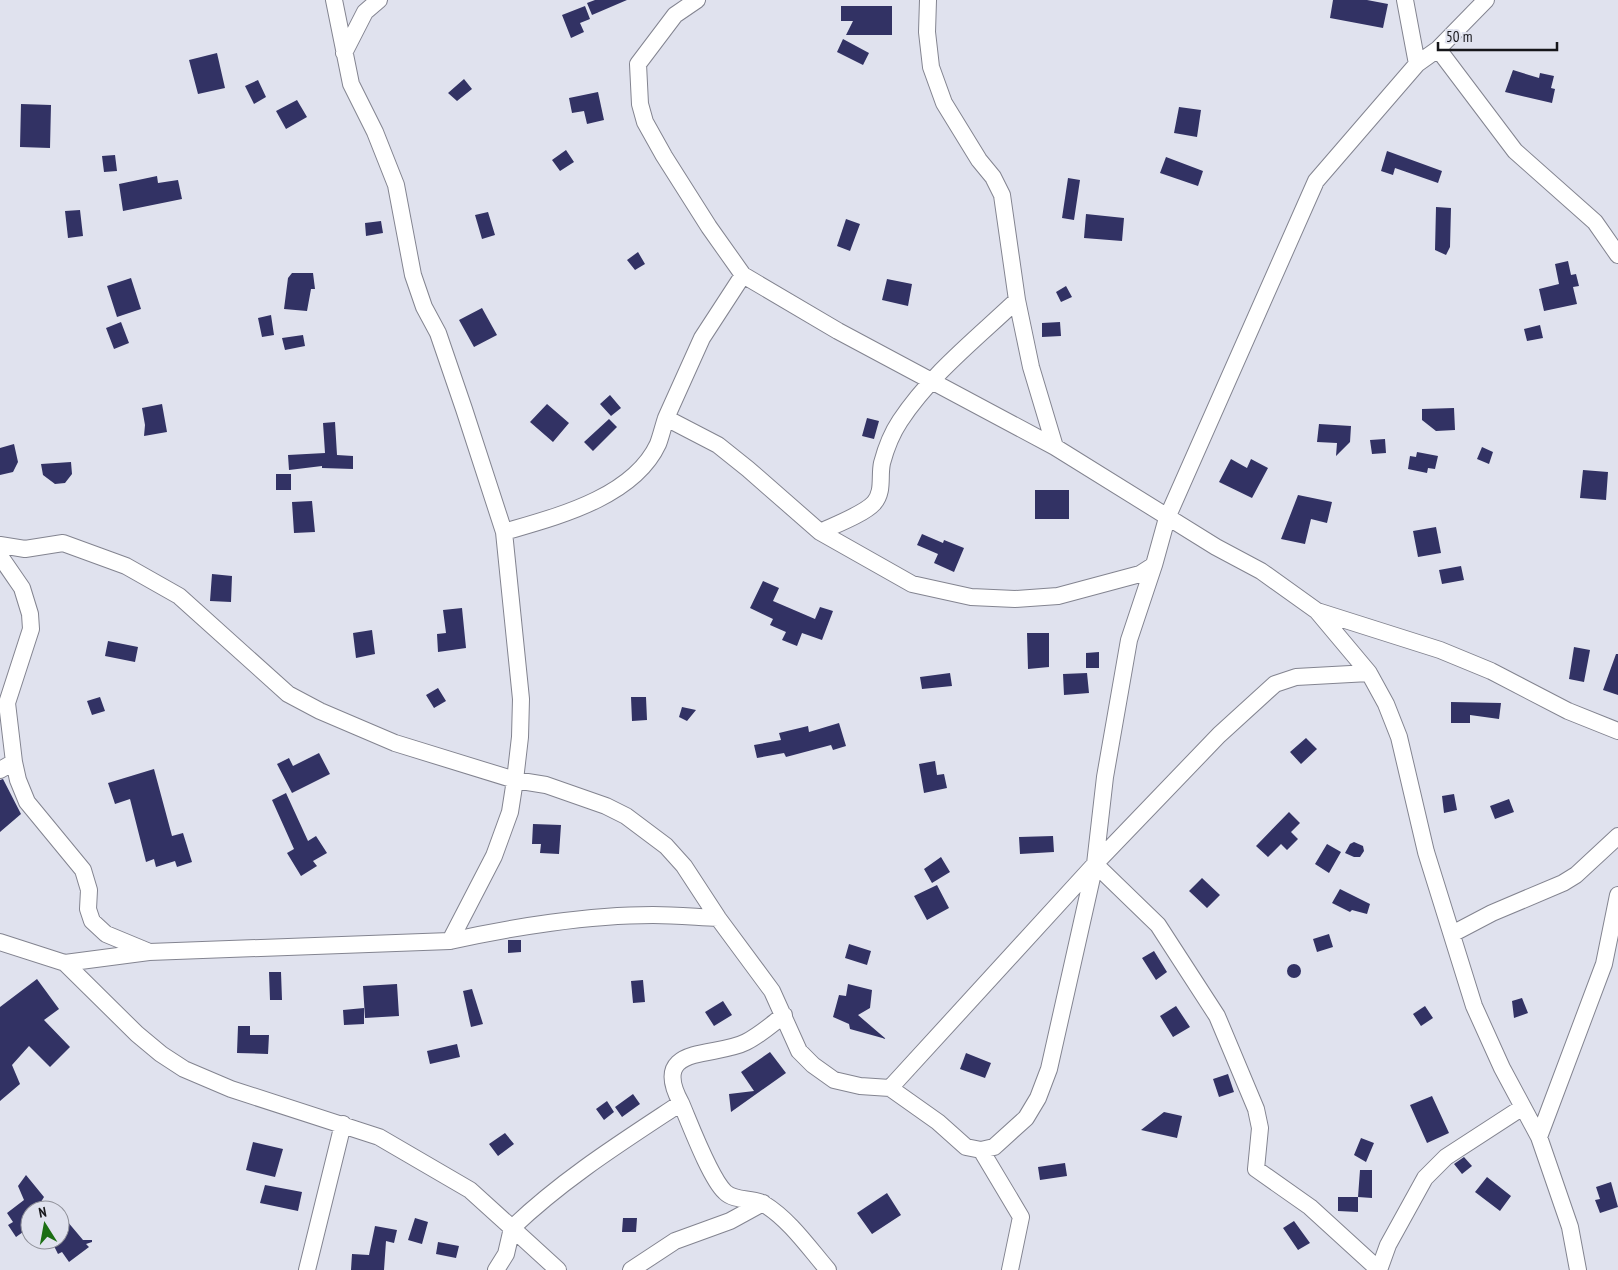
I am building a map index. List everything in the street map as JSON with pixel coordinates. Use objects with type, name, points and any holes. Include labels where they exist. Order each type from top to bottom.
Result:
[{"type":"street","points":[[334,0],[351,84],[375,132],[396,184],[413,275],[424,307],[438,333],[504,532],[521,699],[520,737],[515,780],[510,812],[494,856],[450,941]]},
{"type":"street","points":[[344,53],[365,12],[378,0]]},
{"type":"street","points":[[697,0],[676,15],[638,64],[640,104],[645,122],[664,156],[709,227],[743,275],[838,331],[1055,446],[1166,518],[1261,571],[1317,611],[1369,673],[1386,704],[1399,737],[1426,852],[1474,1006],[1502,1068],[1540,1136],[1570,1227],[1578,1270]]},
{"type":"street","points":[[928,0],[927,32],[931,67],[944,103],[979,160],[993,177],[1002,195],[1017,300],[1031,367],[1055,446]]},
{"type":"street","points":[[1405,0],[1417,64]]},
{"type":"street","points":[[0,545],[25,549],[63,542],[126,566],[179,596],[288,694],[320,712],[395,743],[515,780],[546,785],[606,806],[626,816],[666,846],[678,860],[718,918],[772,990],[799,1051],[834,1080],[860,1086],[890,1088],[938,1122],[966,1147],[981,1150],[994,1147],[1026,1118],[1038,1098],[1049,1070],[1095,864],[1105,778],[1128,640],[1154,565],[1166,518],[1316,180],[1417,64],[1438,50],[1486,0]]},
{"type":"street","points":[[1438,50],[1515,151],[1595,222],[1618,256]]},
{"type":"street","points":[[504,532],[578,509],[602,497],[634,475],[658,444],[666,418],[702,338],[743,275]]},
{"type":"street","points":[[820,532],[866,509],[874,503],[880,493],[882,464],[889,442],[900,421],[932,381],[1017,300]]},
{"type":"street","points":[[666,418],[718,445],[748,468],[820,532],[912,584],[971,597],[1015,599],[1058,596],[1140,574],[1154,565]]},
{"type":"street","points":[[0,556],[22,588],[30,614],[31,629],[7,703],[7,766],[27,802],[83,870],[89,890],[88,909],[92,921],[106,934],[149,952]]},
{"type":"street","points":[[1317,611],[1440,650],[1491,671],[1568,711],[1618,731]]},
{"type":"street","points":[[890,1088],[1095,864],[1219,735],[1275,684],[1296,677],[1369,673]]},
{"type":"street","points":[[1452,934],[1492,913],[1563,883],[1576,875],[1618,836]]},
{"type":"street","points":[[1095,864],[1158,925],[1217,1016],[1256,1109],[1260,1128],[1256,1169],[1310,1207],[1379,1270],[1388,1245],[1425,1178],[1446,1157],[1523,1107]]},
{"type":"street","points":[[1540,1136],[1604,964],[1618,895]]},
{"type":"street","points":[[0,942],[65,963],[149,952],[450,941],[482,934],[591,919],[652,915],[718,918]]},
{"type":"street","points":[[65,963],[93,993],[137,1034],[160,1054],[184,1069],[231,1089],[344,1124],[378,1137],[470,1190],[558,1270]]},
{"type":"street","points":[[784,1015],[746,1042],[730,1048],[696,1053],[684,1058],[675,1067],[672,1079],[674,1091],[716,1180],[726,1193],[734,1197],[763,1203],[797,1234],[828,1270]]},
{"type":"street","points":[[496,1270],[506,1254],[512,1228],[543,1198],[681,1103]]},
{"type":"street","points":[[307,1270],[344,1124]]},
{"type":"street","points":[[981,1150],[1021,1217],[1010,1270]]},
{"type":"street","points":[[631,1270],[675,1241],[730,1221],[763,1203]]},
{"type":"building","points":[[595,0],[627,0],[592,15],[587,3]]},
{"type":"building","points":[[1333,0],[1367,0],[1388,4],[1383,28],[1330,18]]},
{"type":"building","points":[[585,6],[590,19],[580,23],[584,32],[571,38],[562,15]]},
{"type":"building","points":[[841,6],[892,6],[892,35],[846,35],[853,21],[841,21]]},
{"type":"building","points":[[843,39],[869,53],[863,65],[837,52]]},
{"type":"building","points":[[217,53],[225,88],[198,94],[189,60]]},
{"type":"building","points":[[1513,70],[1539,78],[1540,73],[1554,76],[1551,88],[1555,89],[1552,103],[1505,92]]},
{"type":"building","points":[[464,79],[472,89],[457,101],[448,93]]},
{"type":"building","points":[[258,80],[266,97],[254,104],[245,86]]},
{"type":"building","points":[[598,92],[604,120],[587,124],[584,111],[572,113],[569,98]]},
{"type":"building","points":[[297,100],[307,117],[286,129],[276,111]]},
{"type":"building","points":[[21,104],[51,105],[50,148],[20,147]]},
{"type":"building","points":[[1179,107],[1201,110],[1197,137],[1174,133]]},
{"type":"building","points":[[566,150],[574,162],[560,171],[552,160]]},
{"type":"building","points":[[1387,151],[1442,171],[1438,183],[1395,168],[1393,175],[1381,171]]},
{"type":"building","points":[[115,155],[117,171],[104,172],[102,156]]},
{"type":"building","points":[[1166,157],[1203,171],[1198,186],[1160,173]]},
{"type":"building","points":[[157,176],[158,183],[178,180],[182,199],[123,211],[119,184]]},
{"type":"building","points":[[1068,178],[1080,180],[1074,220],[1062,218]]},
{"type":"building","points":[[1436,207],[1451,208],[1450,247],[1446,255],[1435,250]]},
{"type":"building","points":[[80,210],[83,236],[68,238],[65,211]]},
{"type":"building","points":[[488,212],[495,235],[482,239],[475,215]]},
{"type":"building","points":[[1086,214],[1124,218],[1122,241],[1084,238]]},
{"type":"building","points":[[846,219],[860,224],[850,251],[837,246]]},
{"type":"building","points":[[381,221],[383,233],[366,236],[365,223]]},
{"type":"building","points":[[638,252],[645,264],[635,270],[627,260]]},
{"type":"building","points":[[1568,261],[1571,275],[1576,274],[1579,286],[1573,287],[1577,304],[1544,311],[1539,289],[1559,284],[1555,264]]},
{"type":"building","points":[[292,273],[313,273],[315,289],[311,289],[307,311],[284,309],[288,278]]},
{"type":"building","points":[[131,278],[141,309],[117,317],[107,286]]},
{"type":"building","points":[[887,279],[912,284],[908,306],[882,300]]},
{"type":"building","points":[[1066,286],[1072,297],[1061,302],[1056,292]]},
{"type":"building","points":[[482,308],[497,335],[474,347],[459,320]]},
{"type":"building","points":[[271,315],[274,335],[262,337],[258,318]]},
{"type":"building","points":[[121,322],[129,343],[114,349],[106,328]]},
{"type":"building","points":[[1060,322],[1061,336],[1042,337],[1042,323]]},
{"type":"building","points":[[1540,325],[1543,338],[1527,341],[1524,329]]},
{"type":"building","points":[[303,335],[305,346],[285,350],[282,338]]},
{"type":"building","points":[[610,395],[621,408],[611,416],[600,404]]},
{"type":"building","points":[[162,404],[167,432],[144,436],[145,425],[142,408]]},
{"type":"building","points":[[547,404],[569,423],[553,442],[530,422]]},
{"type":"building","points":[[1454,408],[1455,430],[1436,431],[1422,420],[1422,409]]},
{"type":"building","points":[[867,418],[879,421],[874,439],[862,436]]},
{"type":"building","points":[[609,419],[617,427],[593,451],[584,442]]},
{"type":"building","points":[[335,422],[337,455],[353,456],[353,469],[322,468],[322,466],[289,470],[288,455],[325,453],[323,423]]},
{"type":"building","points":[[1319,424],[1351,426],[1350,442],[1336,456],[1337,443],[1317,442]]},
{"type":"building","points":[[1385,439],[1386,453],[1372,454],[1370,440]]},
{"type":"building","points":[[14,444],[18,462],[13,472],[0,475],[0,448]]},
{"type":"building","points":[[1482,447],[1493,452],[1489,464],[1477,459]]},
{"type":"building","points":[[1417,452],[1438,456],[1435,469],[1428,468],[1427,473],[1408,469],[1410,456],[1416,457]]},
{"type":"building","points":[[1231,459],[1247,468],[1251,459],[1268,468],[1252,498],[1219,482]]},
{"type":"building","points":[[71,462],[72,474],[65,483],[55,484],[43,475],[41,464]]},
{"type":"building","points":[[1583,470],[1608,472],[1606,500],[1580,498]]},
{"type":"building","points":[[276,474],[291,474],[291,490],[276,490]]},
{"type":"building","points":[[1035,490],[1069,490],[1069,519],[1035,519]]},
{"type":"building","points":[[1298,495],[1332,502],[1327,523],[1311,519],[1305,544],[1281,539]]},
{"type":"building","points":[[312,501],[315,532],[294,533],[292,502]]},
{"type":"building","points":[[1436,527],[1441,553],[1418,557],[1413,531]]},
{"type":"building","points":[[922,534],[943,543],[944,540],[964,548],[954,572],[934,563],[938,554],[917,545]]},
{"type":"building","points":[[1461,566],[1464,580],[1442,584],[1439,570]]},
{"type":"building","points":[[212,574],[232,576],[231,602],[210,601]]},
{"type":"building","points":[[763,581],[779,588],[773,601],[815,619],[820,607],[833,611],[822,640],[802,633],[797,646],[782,640],[786,632],[770,625],[773,619],[750,608]]},
{"type":"building","points":[[462,608],[466,648],[438,652],[437,634],[446,633],[443,610]]},
{"type":"building","points":[[372,630],[375,654],[356,658],[353,633]]},
{"type":"building","points":[[1027,633],[1049,633],[1049,667],[1028,669]]},
{"type":"building","points":[[108,641],[138,647],[135,662],[105,656]]},
{"type":"building","points":[[1574,647],[1590,650],[1584,682],[1569,679]]},
{"type":"building","points":[[1099,652],[1099,668],[1086,668],[1086,653]]},
{"type":"building","points":[[1616,654],[1618,654],[1618,695],[1603,690]]},
{"type":"building","points":[[950,673],[952,686],[922,689],[920,677]]},
{"type":"building","points":[[1087,673],[1089,693],[1064,695],[1063,674]]},
{"type":"building","points":[[438,688],[446,701],[434,708],[426,695]]},
{"type":"building","points":[[100,697],[105,711],[92,715],[87,701]]},
{"type":"building","points":[[631,697],[646,697],[647,720],[632,721]]},
{"type":"building","points":[[1451,702],[1501,703],[1499,719],[1470,715],[1470,723],[1451,723]]},
{"type":"building","points":[[682,707],[696,710],[687,721],[679,717]]},
{"type":"building","points":[[839,723],[846,746],[833,750],[831,745],[786,757],[784,753],[757,758],[754,745],[781,740],[779,733],[808,726],[809,732]]},
{"type":"building","points":[[1306,738],[1317,749],[1301,764],[1290,752]]},
{"type":"building","points":[[319,753],[330,774],[292,793],[277,764],[289,758],[293,766]]},
{"type":"building","points":[[935,761],[937,775],[944,774],[947,788],[924,793],[919,764]]},
{"type":"building","points":[[154,769],[172,836],[183,833],[192,862],[177,867],[175,861],[156,867],[154,859],[146,862],[130,799],[115,804],[108,783]]},
{"type":"building","points":[[3,779],[21,814],[0,832],[0,780]]},
{"type":"building","points":[[286,793],[308,841],[316,836],[327,853],[313,861],[317,866],[301,876],[287,853],[294,849],[272,800]]},
{"type":"building","points":[[1454,794],[1457,810],[1444,813],[1442,796]]},
{"type":"building","points":[[1509,799],[1514,812],[1495,819],[1490,806]]},
{"type":"building","points":[[1289,812],[1300,823],[1291,832],[1298,839],[1287,850],[1281,844],[1268,857],[1256,846]]},
{"type":"building","points":[[533,824],[561,825],[559,854],[540,853],[541,844],[532,844]]},
{"type":"building","points":[[1053,836],[1054,852],[1020,854],[1019,837]]},
{"type":"building","points":[[1354,842],[1363,846],[1364,851],[1360,857],[1354,857],[1345,853],[1350,844]]},
{"type":"building","points":[[1327,844],[1341,852],[1329,873],[1315,864]]},
{"type":"building","points":[[941,857],[950,872],[932,883],[924,869]]},
{"type":"building","points":[[1202,878],[1220,895],[1207,908],[1189,891]]},
{"type":"building","points":[[937,885],[949,908],[927,920],[914,896]]},
{"type":"building","points":[[1340,889],[1370,904],[1367,914],[1352,910],[1350,912],[1332,903]]},
{"type":"building","points":[[1329,934],[1333,947],[1317,952],[1313,939]]},
{"type":"building","points":[[508,940],[521,940],[521,952],[508,953]]},
{"type":"building","points":[[849,944],[871,951],[867,965],[845,958]]},
{"type":"building","points":[[1154,951],[1167,972],[1156,980],[1142,958]]},
{"type":"building","points":[[1294,964],[1299,966],[1301,971],[1299,976],[1294,978],[1289,976],[1287,971],[1289,966]]},
{"type":"building","points":[[269,972],[281,972],[282,1000],[270,1000]]},
{"type":"building","points":[[37,979],[59,1009],[44,1020],[70,1047],[50,1067],[29,1046],[12,1065],[20,1084],[0,1101],[0,1007]]},
{"type":"building","points":[[643,980],[645,1002],[633,1003],[631,981]]},
{"type":"building","points":[[397,984],[399,1016],[365,1018],[363,986]]},
{"type":"building","points":[[848,984],[872,990],[870,1008],[858,1015],[886,1039],[850,1029],[849,1024],[833,1017],[839,995],[846,996]]},
{"type":"building","points":[[472,989],[483,1024],[471,1027],[463,991]]},
{"type":"building","points":[[1522,998],[1528,1013],[1514,1018],[1512,1001]]},
{"type":"building","points":[[723,1001],[732,1015],[714,1026],[705,1012]]},
{"type":"building","points":[[1176,1006],[1190,1027],[1173,1037],[1160,1016]]},
{"type":"building","points":[[1425,1006],[1433,1018],[1421,1026],[1413,1014]]},
{"type":"building","points":[[364,1008],[364,1024],[344,1025],[343,1010]]},
{"type":"building","points":[[238,1026],[250,1026],[250,1035],[269,1035],[268,1054],[237,1053]]},
{"type":"building","points":[[457,1044],[460,1057],[430,1064],[427,1051]]},
{"type":"building","points":[[770,1052],[786,1073],[731,1112],[729,1094],[754,1091],[741,1072]]},
{"type":"building","points":[[966,1053],[991,1063],[985,1078],[960,1069]]},
{"type":"building","points":[[1228,1074],[1234,1092],[1219,1097],[1213,1079]]},
{"type":"building","points":[[633,1094],[640,1104],[622,1117],[615,1107]]},
{"type":"building","points":[[1432,1096],[1449,1133],[1427,1143],[1410,1105]]},
{"type":"building","points":[[607,1101],[614,1112],[604,1120],[596,1109]]},
{"type":"building","points":[[1164,1112],[1182,1116],[1177,1138],[1141,1130]]},
{"type":"building","points":[[505,1133],[514,1144],[498,1156],[489,1144]]},
{"type":"building","points":[[1361,1138],[1374,1143],[1366,1162],[1354,1155]]},
{"type":"building","points":[[253,1142],[283,1149],[275,1177],[246,1170]]},
{"type":"building","points":[[1464,1157],[1472,1166],[1462,1174],[1454,1164]]},
{"type":"building","points":[[1065,1163],[1067,1176],[1040,1180],[1038,1167]]},
{"type":"building","points":[[1360,1170],[1372,1170],[1372,1198],[1358,1197]]},
{"type":"building","points":[[26,1175],[44,1197],[42,1200],[24,1200],[18,1186]]},
{"type":"building","points":[[1487,1177],[1511,1196],[1500,1211],[1475,1192]]},
{"type":"building","points":[[1611,1182],[1618,1207],[1600,1213],[1595,1200],[1600,1199],[1596,1187]]},
{"type":"building","points":[[265,1185],[302,1192],[298,1211],[260,1203]]},
{"type":"building","points":[[887,1193],[901,1215],[872,1234],[857,1213]]},
{"type":"building","points":[[1338,1197],[1358,1197],[1358,1212],[1338,1211]]},
{"type":"building","points":[[20,1203],[20,1234],[16,1237],[8,1225],[13,1222],[7,1213]]},
{"type":"building","points":[[415,1218],[428,1222],[422,1244],[408,1240]]},
{"type":"building","points":[[623,1218],[637,1218],[636,1232],[622,1232]]},
{"type":"building","points":[[1294,1221],[1310,1243],[1298,1250],[1283,1228]]},
{"type":"building","points":[[70,1225],[83,1240],[92,1240],[92,1242],[86,1244],[89,1247],[69,1262],[62,1252],[58,1254],[56,1250],[70,1250]]},
{"type":"building","points":[[375,1226],[397,1230],[394,1243],[386,1241],[384,1270],[351,1270],[352,1254],[369,1255]]},
{"type":"building","points":[[438,1242],[459,1246],[456,1258],[436,1254]]}]
